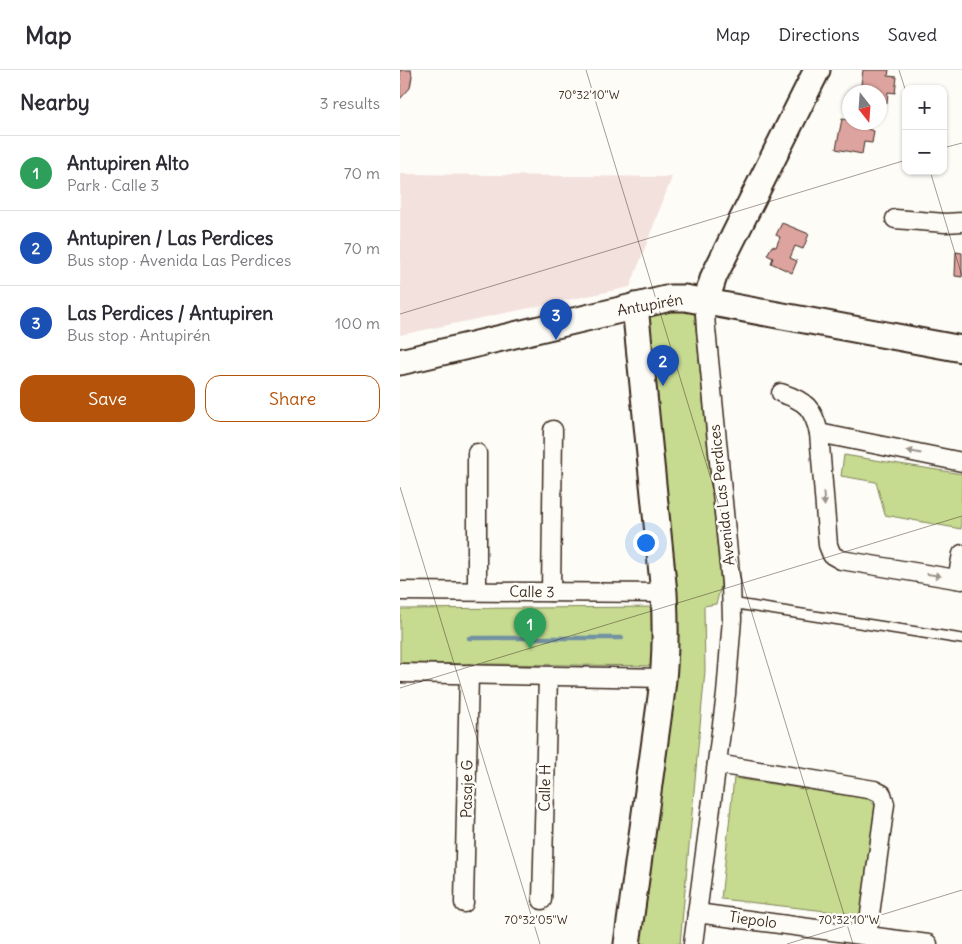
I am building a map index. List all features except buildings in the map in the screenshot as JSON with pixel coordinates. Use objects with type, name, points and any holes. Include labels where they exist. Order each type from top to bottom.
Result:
[{"type":"street","name":"Avenida Las Perdices","points":[[693,944],[717,764],[730,649],[732,603],[706,329],[706,301],[714,276],[817,70]]},
{"type":"street","points":[[895,219],[945,223],[962,222]]},
{"type":"street","name":"Antupirén","points":[[400,362],[670,298],[706,301],[962,349]]},
{"type":"street","points":[[627,944],[664,678],[666,634],[664,593],[635,306]]},
{"type":"street","points":[[781,393],[798,399],[815,415],[819,433],[828,544],[832,555],[841,560],[959,579],[962,554]]},
{"type":"street","points":[[551,592],[553,430]]},
{"type":"street","points":[[819,433],[962,462]]},
{"type":"street","points":[[477,453],[477,591]]},
{"type":"street","name":"Calle 3","points":[[400,590],[664,593]]},
{"type":"street","points":[[400,673],[664,678]]},
{"type":"street","name":"Pasaje G","points":[[464,903],[469,674]]},
{"type":"street","name":"Calle H","points":[[542,900],[548,677]]},
{"type":"street","points":[[717,764],[874,790],[882,794],[885,804],[867,936]]},
{"type":"street","name":"Tiepolo","points":[[697,913],[928,944]]},
{"type":"lane","points":[[732,603],[962,639]]},
{"type":"shaded area","points":[[400,174],[672,177],[630,287],[400,335]]},
{"type":"green space","points":[[668,310],[694,311],[721,586],[716,604],[704,606],[705,671],[680,944],[634,944],[670,698],[640,314]]},
{"type":"green space","points":[[844,455],[962,474],[961,529],[885,515],[876,482],[841,476]]},
{"type":"green space","points":[[658,607],[660,666],[400,663],[400,609]]},
{"type":"green space","points":[[734,778],[869,799],[875,806],[861,915],[721,899]]},
{"type":"waterway","points":[[469,638],[622,638]]},
{"type":"place","name":"Las Perdices / Antupiren","points":[[556,340]]},
{"type":"place","name":"Antupiren / Las Perdices","points":[[663,386]]},
{"type":"place","name":"Antupiren Alto","points":[[530,649]]}]
